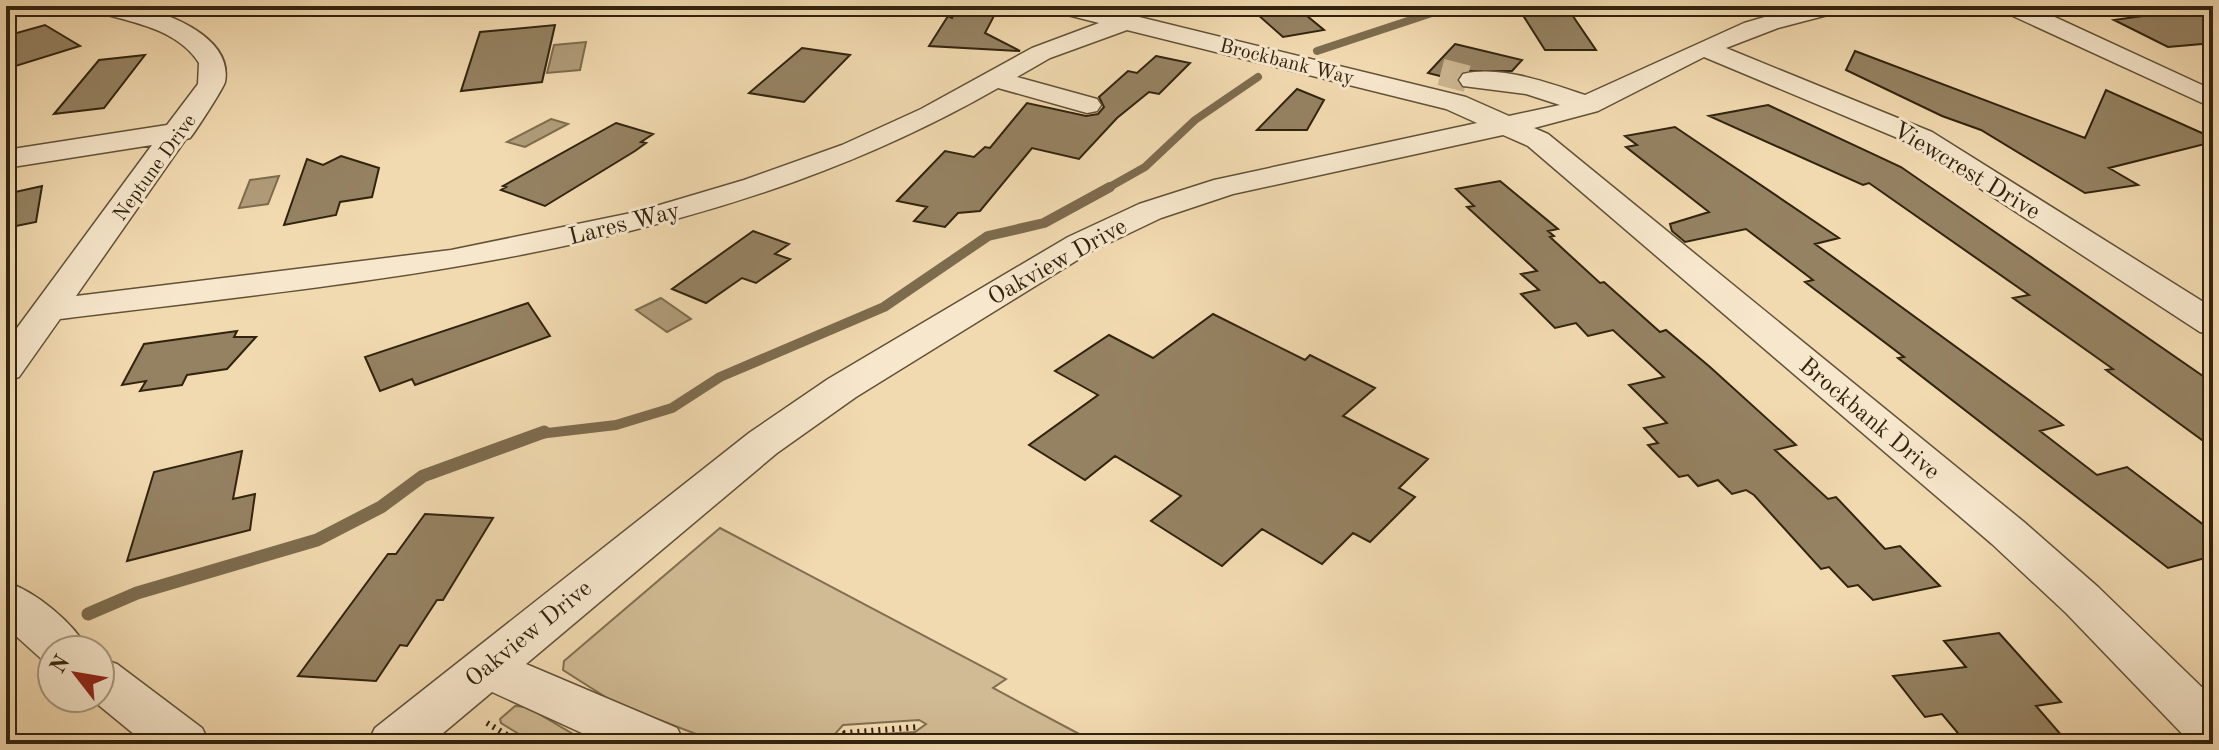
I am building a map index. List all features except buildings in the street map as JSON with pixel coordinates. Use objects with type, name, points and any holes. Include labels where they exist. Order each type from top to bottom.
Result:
[{"type":"street","name":"Neptune Drive","points":[[6,369],[180,132],[211,84],[214,73],[208,54],[194,40],[173,28],[102,6]]},
{"type":"street","name":"Brockbank Way","points":[[1061,6],[1456,103],[1510,127]]},
{"type":"street","name":"Lares Way","points":[[50,310],[451,260],[642,220],[755,187],[852,151],[931,115],[1041,53],[1162,6]]},
{"type":"street","name":"Oakview Drive","points":[[393,744],[783,429],[842,388],[1080,244],[1150,211],[1225,187],[1510,127],[1588,105],[1704,48],[1768,22],[1834,6]]},
{"type":"street","points":[[2011,6],[2213,100]]},
{"type":"street","name":"Viewcrest Drive","points":[[1704,48],[1922,138],[2213,324]]},
{"type":"street","points":[[1383,84],[1417,69],[1430,70]]},
{"type":"street","points":[[994,79],[1087,105]]},
{"type":"street","points":[[1472,80],[1530,86],[1588,105]]},
{"type":"street","name":"Brockbank Drive","points":[[1510,127],[1538,140],[2008,533],[2082,600],[2213,731]]},
{"type":"street","points":[[6,159],[180,132]]},
{"type":"street","points":[[6,600],[45,634]]},
{"type":"street","points":[[486,668],[659,744]]},
{"type":"street","points":[[116,691],[184,744]]},
{"type":"path","points":[[487,723],[522,744]]},
{"type":"path","points":[[834,744],[845,733],[918,727]]},
{"type":"shaded area","points":[[586,42],[580,70],[547,73],[554,45]]},
{"type":"shaded area","points":[[551,119],[568,124],[525,147],[507,142]]},
{"type":"shaded area","points":[[279,176],[268,204],[239,208],[250,180]]},
{"type":"shaded area","points":[[661,298],[691,319],[667,332],[636,310]]},
{"type":"shaded area","points":[[720,528],[1006,679],[993,688],[1098,744],[842,744],[849,736],[915,732],[926,724],[919,720],[843,725],[826,744],[722,744],[615,703],[563,670],[564,661]]},
{"type":"shaded area","points":[[515,706],[527,707],[590,744],[535,744],[501,723],[500,719]]},
{"type":"waterway","points":[[1317,51],[1453,6]]},
{"type":"waterway","points":[[1106,189],[1145,167],[1195,120],[1258,77]]},
{"type":"waterway","points":[[539,434],[616,425],[672,408],[720,377],[884,307],[988,236],[1044,223],[1110,187]]},
{"type":"waterway","points":[[88,614],[137,593],[317,540],[381,507],[423,476],[544,432]]},
{"type":"tunnel","points":[[1441,72],[1472,80]]}]
